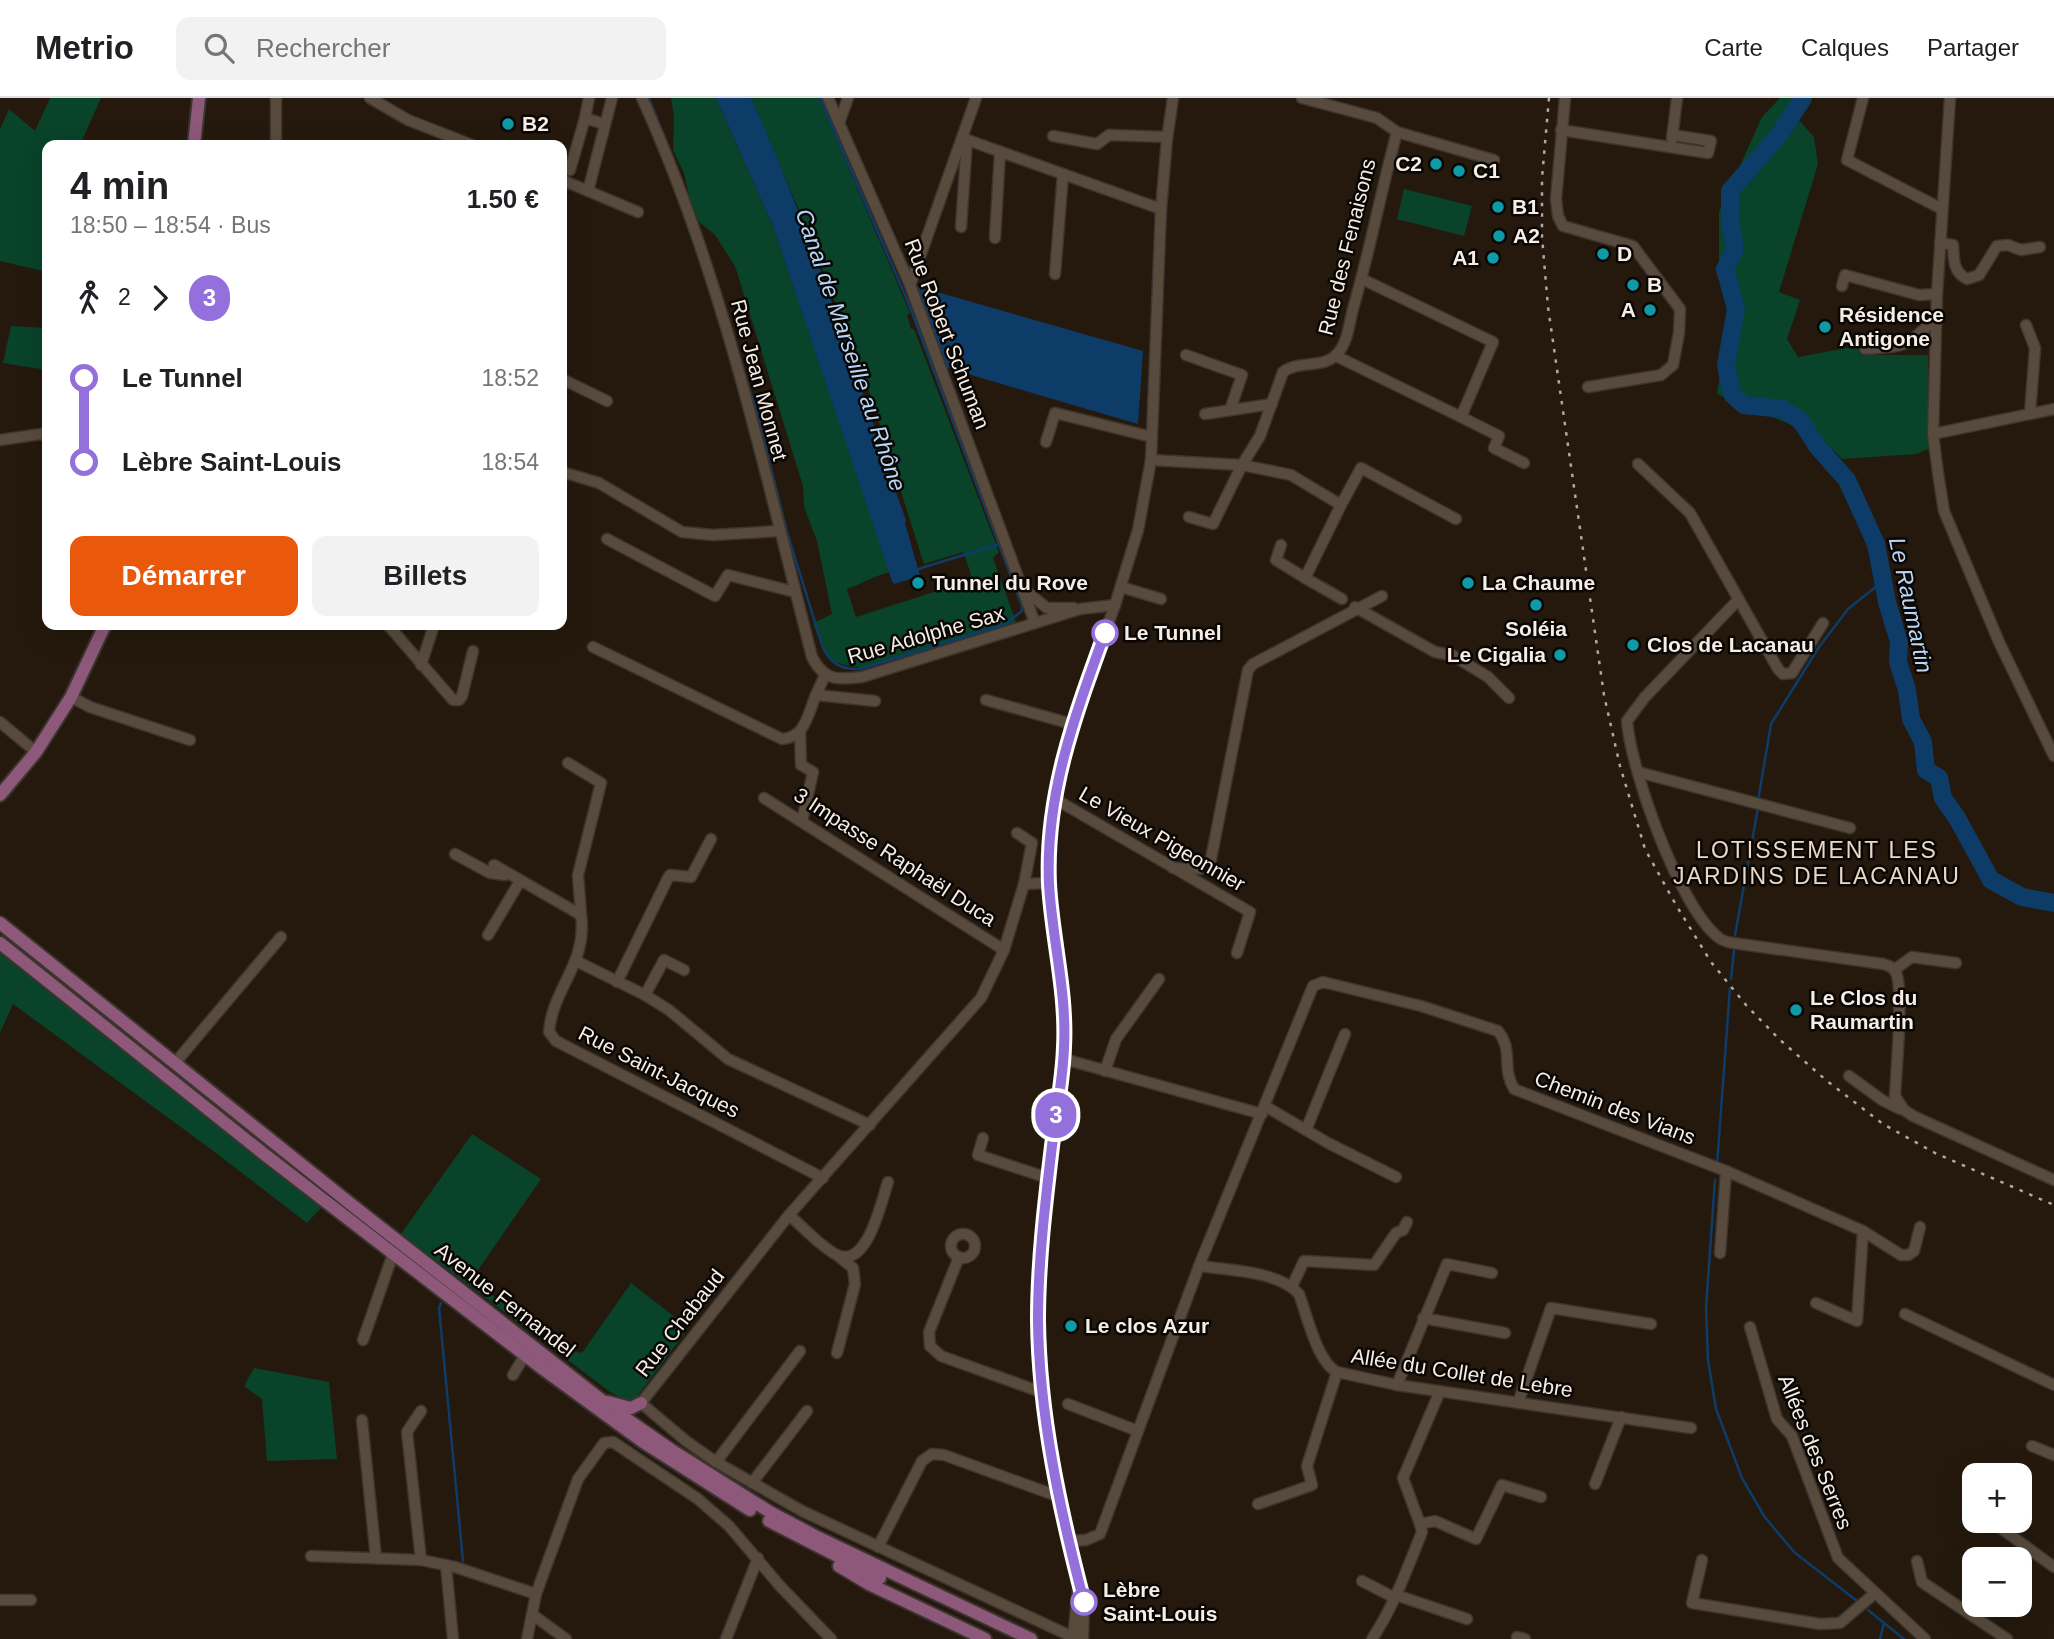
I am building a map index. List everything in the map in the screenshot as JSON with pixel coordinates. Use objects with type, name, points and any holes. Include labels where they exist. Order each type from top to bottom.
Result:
[{"type":"main road","points":[[195,140],[199,98]]},
{"type":"main road","points":[[0,794],[36,752],[71,696],[103,630]]},
{"type":"main road","name":"Avenue Fernandel","points":[[0,923],[596,1396],[670,1449],[770,1512],[872,1564],[1031,1639]]},
{"type":"main road","name":"Avenue Fernandel","points":[[0,943],[393,1254],[643,1442],[732,1499],[850,1564],[1012,1639]]},
{"type":"main road","points":[[596,1396],[625,1408],[635,1407],[640,1403]]},
{"type":"main road","points":[[732,1499],[869,1584],[985,1639]]},
{"type":"street","points":[[276,98],[276,140]]},
{"type":"street","points":[[370,98],[408,120],[459,140]]},
{"type":"street","points":[[570,170],[589,98]]},
{"type":"street","points":[[587,191],[611,98]]},
{"type":"street","name":"Rue Jean Monnet","points":[[642,98],[659,136],[709,273],[748,400],[812,657],[818,669],[825,675]]},
{"type":"street","name":"Rue Robert Schuman","points":[[828,98],[910,285],[1022,587],[1040,622]]},
{"type":"street","points":[[839,124],[848,98]]},
{"type":"street","points":[[910,285],[964,139],[976,98]]},
{"type":"street","points":[[1076,1639],[1084,1602],[1060,1497],[1041,1391],[1038,1319],[1048,1178],[1065,1043],[1058,950],[1049,883],[1050,827],[1059,772],[1072,724],[1121,587],[1138,530],[1151,460],[1161,209],[1172,98]]},
{"type":"street","points":[[1302,98],[1377,118],[1396,132],[1494,160]]},
{"type":"street","points":[[1565,98],[1556,199],[1558,216],[1563,226],[1633,246],[1680,309],[1673,365],[1661,375],[1588,387]]},
{"type":"street","points":[[1670,147],[1677,98]]},
{"type":"street","points":[[1864,98],[1847,160],[1942,209]]},
{"type":"street","points":[[1950,98],[1937,294],[1933,434],[1944,510],[1999,642],[2054,756]]},
{"type":"street","points":[[584,118],[604,124]]},
{"type":"street","points":[[1561,131],[1708,153],[1711,141],[1672,135]]},
{"type":"street","name":"Rue des Fenaisons","points":[[1189,517],[1213,523],[1260,436],[1283,372],[1290,367],[1323,362],[1336,356],[1343,345],[1362,279],[1396,132]]},
{"type":"street","points":[[1053,136],[1097,144],[1109,135],[1167,137]]},
{"type":"street","points":[[964,139],[1161,209]]},
{"type":"street","points":[[961,227],[964,139]]},
{"type":"street","points":[[995,238],[1000,152]]},
{"type":"street","points":[[1055,274],[1063,174]]},
{"type":"street","points":[[567,182],[638,212]]},
{"type":"street","points":[[1940,243],[1953,245],[1955,267],[1959,275],[1967,279],[1979,275],[1997,246],[2008,245],[2021,250],[2040,247]]},
{"type":"street","points":[[1842,286],[1845,275],[1919,295],[1937,294]]},
{"type":"street","points":[[1362,279],[1493,342],[1461,417]]},
{"type":"street","points":[[1865,349],[1896,347],[1910,343],[1936,317]]},
{"type":"street","points":[[2026,325],[2035,348],[2030,414]]},
{"type":"street","points":[[1186,355],[1242,375],[1230,410]]},
{"type":"street","points":[[1336,356],[1499,436],[1494,447],[1524,463]]},
{"type":"street","points":[[567,381],[607,401]]},
{"type":"street","points":[[1205,414],[1272,404]]},
{"type":"street","points":[[1933,434],[2054,409]]},
{"type":"street","points":[[1046,442],[1055,413],[1152,437]]},
{"type":"street","points":[[0,440],[42,434]]},
{"type":"street","points":[[1151,460],[1242,465],[1291,475],[1342,505]]},
{"type":"street","points":[[1639,464],[1690,513],[1783,674],[1792,673],[1823,623]]},
{"type":"street","points":[[1305,578],[1361,468],[1456,519]]},
{"type":"street","points":[[567,473],[599,483],[682,532],[713,535],[779,531]]},
{"type":"street","points":[[607,539],[715,596],[728,575],[795,592]]},
{"type":"street","points":[[1281,545],[1276,560],[1342,599]]},
{"type":"street","points":[[1022,587],[1047,608],[1080,609]]},
{"type":"street","points":[[1121,587],[1161,599]]},
{"type":"street","points":[[1173,868],[1200,869],[1211,859],[1248,670],[1252,664],[1354,607],[1382,596]]},
{"type":"street","points":[[1738,600],[1645,697],[1627,721],[1628,740],[1652,817],[1684,889],[1706,925],[1720,940],[1883,964],[1894,970],[1900,993],[1895,1096],[1904,1110]]},
{"type":"street","name":"Rue Adolphe Sax","points":[[875,701],[817,695],[825,675],[840,680],[862,677],[1080,609],[1115,605]]},
{"type":"street","points":[[1354,607],[1436,652],[1452,655],[1464,662],[1488,677],[1509,698]]},
{"type":"street","points":[[1040,622],[1047,608]]},
{"type":"street","points":[[392,630],[453,700],[459,700],[462,696],[473,651]]},
{"type":"street","points":[[421,665],[432,630]]},
{"type":"street","points":[[593,647],[782,739],[793,738],[800,732],[817,695]]},
{"type":"street","points":[[71,696],[90,707],[190,740]]},
{"type":"street","points":[[986,700],[1072,724]]},
{"type":"street","points":[[0,722],[36,752]]},
{"type":"street","points":[[800,732],[801,765],[813,772],[802,821]]},
{"type":"street","name":"Rue Saint-Jacques","points":[[568,763],[601,783],[578,875],[583,934],[576,961],[550,1018],[549,1032],[556,1041],[823,1178]]},
{"type":"street","points":[[1638,772],[1850,828]]},
{"type":"street","name":"3 Impasse Raphaël Duca","points":[[764,798],[1004,950]]},
{"type":"street","name":"Le Vieux Pigeonnier","points":[[1055,799],[1250,912],[1237,953]]},
{"type":"street","name":"Rue Chabaud","points":[[1017,833],[1032,842],[1024,884],[1004,950],[981,998],[789,1215],[640,1403],[716,1462],[840,1531],[1076,1639]]},
{"type":"street","points":[[620,983],[668,877],[691,877],[711,839]]},
{"type":"street","points":[[455,854],[490,873],[516,878]]},
{"type":"street","points":[[494,865],[581,915]]},
{"type":"street","points":[[488,934],[516,878]]},
{"type":"street","points":[[1024,884],[1049,883]]},
{"type":"street","points":[[620,983],[651,926]]},
{"type":"street","points":[[175,1063],[281,937]]},
{"type":"street","points":[[1894,970],[1912,957],[1956,963]]},
{"type":"street","points":[[645,995],[664,960],[684,970]]},
{"type":"street","points":[[576,961],[645,995],[668,1010],[728,1059],[870,1125]]},
{"type":"street","points":[[1105,1071],[1116,1039],[1159,979]]},
{"type":"street","name":"Chemin des Vians","points":[[1263,1110],[1313,986],[1323,982],[1422,1006],[1498,1031],[1505,1039],[1508,1078],[1514,1089],[1726,1171],[1863,1231],[1901,1255],[1914,1251],[1920,1227]]},
{"type":"street","points":[[1306,1130],[1345,1034]]},
{"type":"street","points":[[1063,1059],[1263,1110],[1396,1177]]},
{"type":"street","points":[[1849,1076],[1882,1100],[2054,1180]]},
{"type":"street","points":[[1069,1541],[1086,1540],[1100,1534],[1199,1266],[1263,1110]]},
{"type":"street","points":[[983,1138],[978,1155],[1048,1178]]},
{"type":"street","points":[[1720,1253],[1726,1171]]},
{"type":"street","points":[[836,1255],[850,1257],[861,1251],[869,1238],[888,1182]]},
{"type":"street","points":[[789,1215],[853,1269],[855,1284],[837,1353]]},
{"type":"street","points":[[1199,1266],[1271,1277],[1292,1286],[1304,1261],[1374,1265],[1396,1233],[1403,1230],[1407,1223]]},
{"type":"street","points":[[1816,1303],[1857,1321],[1863,1231]]},
{"type":"street","points":[[363,1340],[393,1254]]},
{"type":"street","points":[[960,1257],[929,1332],[930,1346],[941,1356],[1041,1391]]},
{"type":"street","points":[[1396,1385],[1447,1264],[1492,1273]]},
{"type":"street","name":"Allée du Collet de Lebre","points":[[1292,1286],[1299,1294],[1322,1358],[1329,1368],[1337,1372],[1396,1385],[1691,1428]]},
{"type":"street","points":[[1518,1403],[1551,1308],[1651,1324]]},
{"type":"street","points":[[1905,1314],[2054,1385]]},
{"type":"street","points":[[1423,1318],[1505,1333]]},
{"type":"street","name":"Allées des Serres","points":[[1750,1327],[1777,1419],[1793,1436],[1838,1558],[1925,1639]]},
{"type":"street","points":[[716,1462],[800,1352]]},
{"type":"street","points":[[513,1376],[524,1355]]},
{"type":"street","points":[[1258,1504],[1312,1486],[1307,1466],[1337,1372]]},
{"type":"street","points":[[1372,1639],[1387,1617],[1422,1532],[1403,1478],[1440,1391]]},
{"type":"street","points":[[1068,1404],[1138,1431]]},
{"type":"street","points":[[421,1411],[407,1432],[421,1560]]},
{"type":"street","points":[[752,1483],[807,1411]]},
{"type":"street","points":[[1595,1484],[1621,1418]]},
{"type":"street","points":[[362,1420],[376,1558]]},
{"type":"street","points":[[527,1639],[536,1594],[578,1479],[604,1443],[613,1442],[698,1499],[729,1526],[780,1586],[831,1639]]},
{"type":"street","points":[[2032,1446],[2054,1455]]},
{"type":"street","points":[[878,1547],[922,1461],[932,1454],[944,1455],[1060,1497]]},
{"type":"street","points":[[1420,1524],[1434,1521],[1476,1539],[1502,1485],[1541,1497]]},
{"type":"street","points":[[2007,1533],[2054,1567]]},
{"type":"street","points":[[311,1556],[421,1560],[446,1565],[536,1594]]},
{"type":"street","points":[[726,1639],[758,1558]]},
{"type":"street","points":[[1702,1560],[1692,1604],[1820,1624],[1840,1623],[1874,1594]]},
{"type":"street","points":[[1917,1561],[1922,1582],[2007,1639]]},
{"type":"street","points":[[446,1565],[453,1639]]},
{"type":"street","points":[[1362,1581],[1395,1596],[1467,1619]]},
{"type":"street","points":[[0,1600],[31,1600]]},
{"type":"street","points":[[533,1615],[566,1639]]},
{"type":"green space","points":[[50,98],[101,98],[82,140],[42,140],[42,271],[0,261],[0,129],[9,109],[35,131]]},
{"type":"green space","points":[[671,98],[716,98],[773,226],[890,572],[847,589],[856,617],[968,581],[971,574],[963,552],[924,564],[864,376],[802,217],[751,98],[819,98],[910,313],[907,315],[911,329],[914,329],[999,552],[993,558],[1018,628],[863,668],[833,661],[824,651],[813,623],[832,614],[817,541],[804,507],[803,486],[735,266],[715,235],[699,222],[690,200],[684,173],[673,150],[674,115]]},
{"type":"green space","points":[[1780,98],[1804,98],[1794,115],[1814,137],[1818,164],[1779,292],[1800,300],[1787,339],[1798,357],[1857,346],[1861,355],[1928,355],[1928,449],[1917,454],[1842,459],[1792,408],[1789,424],[1717,394],[1729,313],[1719,265],[1719,212],[1762,117]]},
{"type":"green space","points":[[1404,189],[1472,206],[1464,236],[1397,219]]},
{"type":"green space","points":[[11,326],[42,328],[42,369],[3,363]]},
{"type":"green space","points":[[0,952],[323,1206],[307,1223],[13,1004],[0,1033]]},
{"type":"green space","points":[[472,1134],[541,1179],[476,1273],[483,1288],[559,1347],[582,1353],[631,1283],[685,1325],[684,1334],[636,1398],[625,1400],[610,1392],[401,1234]]},
{"type":"green space","points":[[254,1368],[329,1382],[337,1459],[267,1461],[262,1399],[244,1386]]},
{"type":"water","name":"Canal de Marseille au Rhône","points":[[716,98],[751,98],[772,145],[844,338],[906,520],[920,576],[894,584],[892,581],[773,226]]},
{"type":"water","points":[[916,286],[1143,351],[1138,424],[947,368]]},
{"type":"waterway","points":[[649,98],[670,152]]},
{"type":"waterway","points":[[737,350],[757,413],[787,532],[823,648],[833,662],[842,667],[860,669],[1005,624],[1022,611],[908,302],[820,98]]},
{"type":"waterway","name":"Le Raumartin","points":[[1803,98],[1779,135],[1730,191],[1730,219],[1735,249],[1725,269],[1736,309],[1726,365],[1732,394],[1744,405],[1783,409],[1801,421],[1817,446],[1847,480],[1876,544],[1887,602],[1899,642],[1898,662],[1907,690],[1911,719],[1923,742],[1926,770],[1939,778],[1943,798],[1991,880],[2022,897],[2054,903]]},
{"type":"waterway","points":[[675,165],[685,191]]},
{"type":"waterway","points":[[698,227],[713,270]]},
{"type":"waterway","points":[[915,570],[999,544]]},
{"type":"waterway","points":[[1758,801],[1771,724],[1819,647],[1848,609],[1883,581]]},
{"type":"waterway","points":[[1735,935],[1758,808]]},
{"type":"waterway","points":[[1731,979],[1734,951]]},
{"type":"waterway","points":[[1717,1165],[1730,988]]},
{"type":"waterway","points":[[1715,1180],[1706,1308],[1708,1360],[1716,1409],[1742,1478],[1764,1516],[1794,1552],[1857,1601]]},
{"type":"waterway","points":[[441,1303],[439,1308],[463,1561]]},
{"type":"waterway","points":[[1868,1610],[1904,1639]]},
{"type":"waterway","points":[[1880,1639],[1884,1623]]},
{"type":"railway","points":[[1549,98],[1542,178],[1542,237],[1548,307],[1604,695],[1620,766],[1645,849],[1711,962],[1746,1005],[1779,1039],[1827,1081],[1883,1124],[1935,1153],[2054,1205]]},
{"type":"bus line","name":"3","points":[[1084,1602],[1060,1497],[1041,1391],[1038,1319],[1048,1178],[1065,1043],[1058,950],[1049,885],[1050,827],[1059,772],[1072,724],[1105,633]]},
{"type":"place","name":"B2","points":[[508,124]]},
{"type":"place","name":"C2","points":[[1436,164]]},
{"type":"place","name":"C1","points":[[1459,171]]},
{"type":"place","name":"B1","points":[[1498,207]]},
{"type":"place","name":"A2","points":[[1499,236]]},
{"type":"place","name":"D","points":[[1603,254]]},
{"type":"place","name":"A1","points":[[1493,258]]},
{"type":"place","name":"B","points":[[1633,285]]},
{"type":"place","name":"A","points":[[1650,310]]},
{"type":"place","name":"Résidence Antigone","points":[[1825,327]]},
{"type":"place","name":"Tunnel du Rove","points":[[918,583]]},
{"type":"place","name":"La Chaume","points":[[1468,583]]},
{"type":"place","name":"Soléia","points":[[1536,605]]},
{"type":"place","name":"Le Tunnel","points":[[1105,633]]},
{"type":"place","name":"Clos de Lacanau","points":[[1633,645]]},
{"type":"place","name":"Le Cigalia","points":[[1560,655]]},
{"type":"place","name":"Le Clos du Raumartin","points":[[1796,1010]]},
{"type":"place","name":"Le clos Azur","points":[[1071,1326]]},
{"type":"place","name":"Lèbre Saint-Louis","points":[[1084,1602]]},
{"type":"district","name":"LOTISSEMENT LES JARDINS DE LACANAU","points":[[1817,863]]}]
